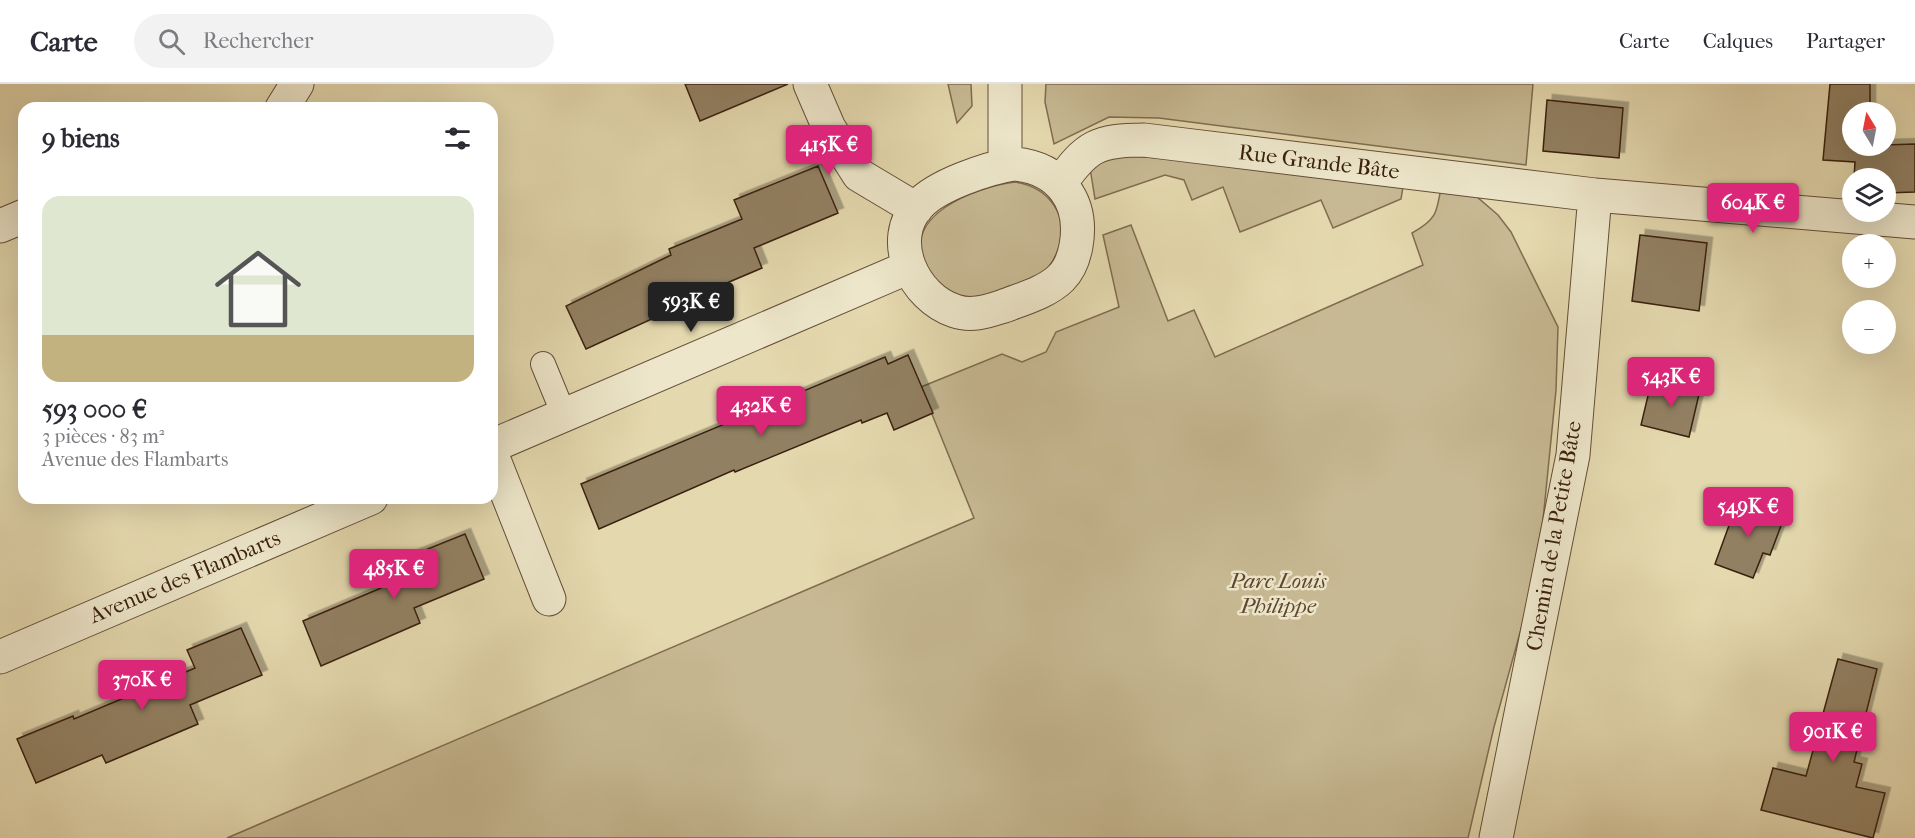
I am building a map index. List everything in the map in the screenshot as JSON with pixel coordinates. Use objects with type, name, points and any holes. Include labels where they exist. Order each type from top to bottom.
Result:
[{"type":"street","points":[[286,102],[297,84]]},
{"type":"street","points":[[810,84],[829,128],[859,175],[916,209]]},
{"type":"street","points":[[1005,84],[1005,165]]},
{"type":"street","name":"Rue Grande Bâte","points":[[1060,184],[1076,161],[1098,145],[1125,140],[1144,140],[1595,195],[1915,222]]},
{"type":"street","points":[[999,165],[1005,165],[1033,167],[1044,172],[1060,184],[1070,197],[1077,222],[1077,238],[1070,266],[1051,286],[983,313],[959,313],[941,305],[925,293],[909,267],[905,245],[906,234],[916,209],[937,190],[999,165]]},
{"type":"street","name":"Chemin de la Petite Bâte","points":[[1496,838],[1573,455],[1595,195]]},
{"type":"street","points":[[0,226],[18,218]]},
{"type":"street","points":[[498,443],[909,267]]},
{"type":"street","points":[[498,470],[549,599]]},
{"type":"street","name":"Avenue des Flambarts","points":[[0,657],[357,504]]},
{"type":"lane","points":[[543,364],[564,415]]},
{"type":"green space","points":[[948,84],[971,84],[972,106],[957,123]]},
{"type":"green space","points":[[1046,84],[1533,84],[1526,165],[1159,118],[1109,117],[1054,144],[1045,102]]},
{"type":"green space","points":[[1115,154],[1404,181],[1401,199],[1333,228],[1321,200],[1240,232],[1223,187],[1192,200],[1184,180],[1165,175],[1095,199],[1090,168]]},
{"type":"green space","points":[[1015,182],[1038,190],[1047,197],[1059,216],[1062,227],[1061,239],[1053,261],[1041,274],[1029,280],[985,295],[968,297],[946,290],[938,284],[928,269],[921,250],[923,234],[931,220],[962,198],[980,190]]},
{"type":"green space","name":"Parc Louis Philippe","points":[[1441,187],[1477,197],[1498,215],[1511,232],[1558,327],[1556,390],[1543,520],[1526,611],[1494,727],[1468,838],[227,838],[974,518],[921,387],[1002,354],[1022,362],[1046,352],[1056,332],[1119,307],[1103,235],[1131,225],[1168,321],[1194,310],[1215,357],[1423,265],[1412,233],[1431,220],[1436,210]]},
{"type":"building","points":[[685,84],[788,84],[700,121]]},
{"type":"building","points":[[1830,84],[1870,84],[1870,102],[1842,102],[1842,156],[1896,156],[1896,145],[1915,144],[1915,192],[1896,193],[1896,168],[1855,168],[1855,162],[1823,160]]},
{"type":"building","points":[[1547,100],[1623,108],[1619,158],[1543,151]]},
{"type":"building","points":[[818,166],[838,213],[754,248],[762,268],[586,349],[566,306],[671,255],[669,249],[742,219],[734,200]]},
{"type":"building","points":[[1640,235],[1707,243],[1699,311],[1632,301]]},
{"type":"building","points":[[908,355],[933,413],[894,430],[887,413],[862,423],[861,420],[735,472],[734,470],[599,529],[581,484],[885,357],[888,364]]},
{"type":"building","points":[[1652,379],[1700,390],[1689,437],[1641,425]]},
{"type":"building","points":[[1739,498],[1778,513],[1776,520],[1782,523],[1770,555],[1763,553],[1753,578],[1715,564]]},
{"type":"building","points":[[465,534],[484,579],[414,608],[420,623],[321,666],[303,621],[381,588],[373,571]]},
{"type":"building","points":[[241,628],[262,675],[190,705],[198,724],[106,763],[102,755],[36,783],[17,739],[73,716],[74,719],[195,668],[187,650]]},
{"type":"building","points":[[1838,659],[1877,669],[1854,762],[1862,764],[1856,787],[1885,793],[1873,838],[1761,810],[1773,768],[1806,776]]}]
